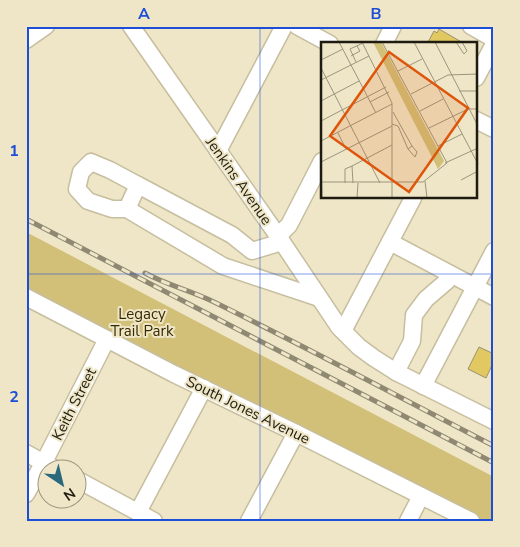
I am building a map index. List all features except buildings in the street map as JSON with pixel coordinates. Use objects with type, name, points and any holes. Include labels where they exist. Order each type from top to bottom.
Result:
[{"type":"street","points":[[26,40],[46,26]]},
{"type":"street","name":"Jenkins Avenue","points":[[131,26],[345,334],[367,353],[396,372],[494,421]]},
{"type":"street","points":[[218,151],[284,26]]},
{"type":"street","points":[[297,26],[326,42]]},
{"type":"street","points":[[385,42],[394,26]]},
{"type":"street","points":[[471,26],[494,38]]},
{"type":"street","points":[[478,74],[494,44]]},
{"type":"street","points":[[478,121],[494,129]]},
{"type":"street","points":[[252,251],[232,235],[110,170],[91,162],[81,172],[77,190],[88,201],[112,209],[127,209],[223,266],[319,298]]},
{"type":"street","points":[[252,251],[280,239],[321,163]]},
{"type":"street","points":[[127,209],[138,185]]},
{"type":"street","points":[[345,334],[412,199]]},
{"type":"street","points":[[390,242],[448,278],[473,291],[494,297]]},
{"type":"street","points":[[248,274],[252,251]]},
{"type":"street","points":[[423,386],[494,251]]},
{"type":"street","points":[[396,372],[412,341],[414,315],[426,299],[448,278]]},
{"type":"street","name":"South Jones Avenue","points":[[26,296],[174,374],[471,521]]},
{"type":"street","name":"Keith Street","points":[[54,460],[107,339]]},
{"type":"street","points":[[138,512],[204,388]]},
{"type":"street","points":[[249,521],[296,433]]},
{"type":"street","points":[[26,453],[39,460]]},
{"type":"street","name":"Keith Street","points":[[26,494],[38,481]]},
{"type":"street","points":[[88,485],[154,521]]},
{"type":"street","points":[[408,521],[422,496]]},
{"type":"green space","name":"Legacy Trail Park","points":[[26,232],[494,477],[494,521],[485,521],[26,291]]},
{"type":"railway","points":[[26,219],[494,463]]},
{"type":"railway","points":[[145,273],[206,298],[249,319],[494,446]]}]
